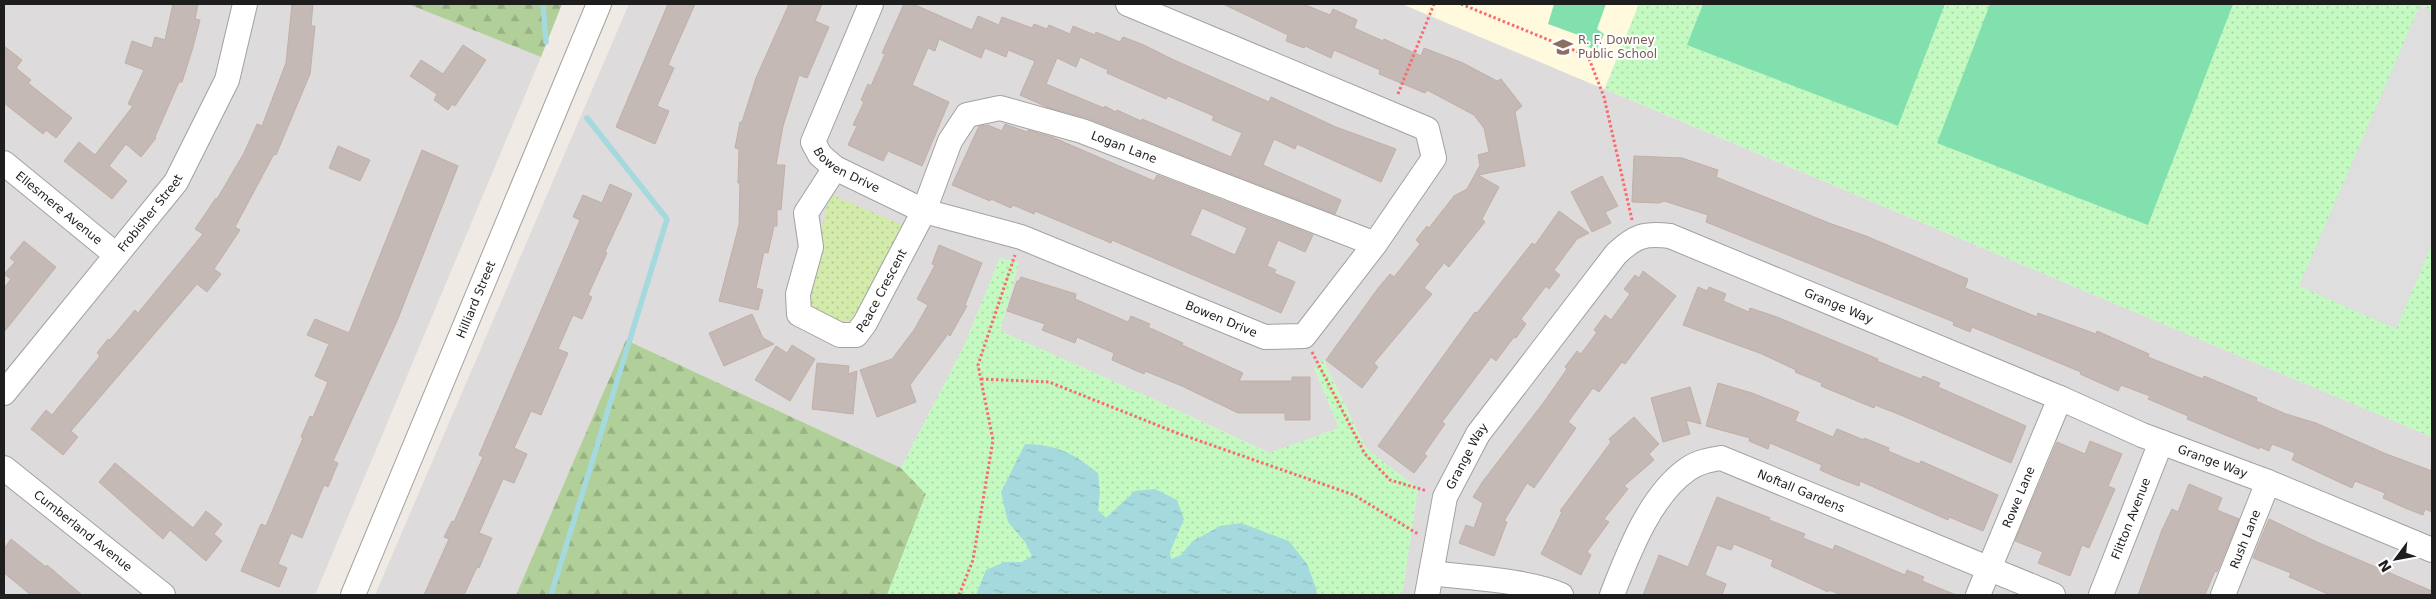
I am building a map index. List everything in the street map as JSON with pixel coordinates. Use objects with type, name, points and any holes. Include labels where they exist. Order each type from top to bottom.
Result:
[{"type":"street","name":"Frobisher Street","points":[[4,394],[115,254],[176,182],[226,80],[245,4]]},
{"type":"street","name":"Hilliard Street","points":[[353,595],[599,4]]},
{"type":"street","name":"Bowen Drive","points":[[871,4],[813,142],[820,155],[835,168],[924,211],[1020,237],[1265,337],[1304,336]]},
{"type":"street","points":[[1128,4],[1427,129],[1434,158],[1375,244],[1304,336]]},
{"type":"street","name":"Logan Lane","points":[[924,211],[950,141],[967,116],[1000,108],[1082,131],[1375,244]]},
{"type":"street","name":"Ellesmere Avenue","points":[[4,164],[115,254]]},
{"type":"street","name":"Peace Crescent","points":[[835,168],[806,212],[810,247],[798,294],[799,314],[840,335],[856,335],[865,323],[924,211]]},
{"type":"street","name":"Grange Way","points":[[1429,584],[1445,497],[1478,434],[1616,254],[1637,238],[1650,234],[1670,236],[2161,442],[2268,482],[2432,550]]},
{"type":"street","name":"Rowe Lane","points":[[1978,595],[2060,398]]},
{"type":"street","name":"Flitton Avenue","points":[[2101,595],[2161,442]]},
{"type":"street","name":"Noftall Gardens","points":[[1612,595],[1630,550],[1654,506],[1674,480],[1689,468],[1703,461],[1720,458],[1988,570],[2053,595]]},
{"type":"street","name":"Cumberland Avenue","points":[[4,468],[163,595]]},
{"type":"street","name":"Rush Lane","points":[[2223,595],[2268,482]]},
{"type":"street","points":[[1429,584],[1547,593]]},
{"type":"path","points":[[1390,113],[1434,4]]},
{"type":"path","points":[[1461,4],[1588,56],[1604,97],[1637,238]]},
{"type":"path","points":[[960,595],[973,560],[994,440],[978,365],[1020,237]]},
{"type":"path","points":[[1304,336],[1365,454],[1390,480],[1445,497]]},
{"type":"path","points":[[981,379],[1049,382],[1176,433],[1354,495],[1418,534]]},
{"type":"shaded area","points":[[4,4],[408,4],[541,57],[315,595],[4,595]]},
{"type":"shaded area","points":[[629,4],[1402,4],[2432,437],[2432,595],[1402,595],[1418,489],[1365,447],[1324,361],[1314,368],[1339,428],[1270,453],[1000,331],[1019,263],[1000,258],[965,344],[901,468],[626,340],[516,595],[375,595]]},
{"type":"shaded area","name":"R. F. Downey Public School","points":[[1402,4],[1639,4],[1604,89]]},
{"type":"shaded area","points":[[2420,5],[2432,11],[2432,245],[2396,329],[2299,286]]},
{"type":"green space","points":[[408,4],[562,4],[541,57]]},
{"type":"green space","points":[[1554,4],[1606,4],[1597,29],[1604,34],[1597,49],[1579,42],[1581,36],[1548,24]]},
{"type":"green space","points":[[1639,4],[2432,4],[2432,437],[1605,89]]},
{"type":"green space","points":[[1703,4],[1945,4],[1898,126],[1687,45]]},
{"type":"green space","points":[[1990,4],[2233,4],[2148,225],[1937,143]]},
{"type":"green space","points":[[830,194],[905,226],[862,314],[844,324],[824,315],[809,304],[808,283]]},
{"type":"green space","points":[[1000,258],[1019,263],[1000,331],[1269,453],[1339,428],[1314,367],[1323,360],[1365,447],[1418,489],[1402,595],[887,595],[926,494],[901,468],[965,344]]},
{"type":"green space","points":[[626,340],[901,468],[926,494],[887,595],[516,595]]},
{"type":"water","points":[[1025,444],[1047,446],[1064,451],[1098,473],[1100,492],[1098,510],[1106,518],[1135,491],[1155,489],[1177,500],[1184,519],[1170,552],[1171,559],[1181,555],[1193,541],[1220,526],[1241,523],[1289,541],[1307,564],[1317,595],[976,595],[986,570],[1005,562],[1022,562],[1032,556],[1025,542],[1008,522],[1001,492]]},
{"type":"building","points":[[173,4],[198,4],[195,19],[200,20],[193,47],[182,82],[179,82],[156,138],[141,157],[126,144],[109,166],[127,181],[112,199],[64,161],[79,142],[95,155],[133,106],[128,104],[144,70],[125,63],[132,41],[152,48],[155,37],[165,40]]},
{"type":"building","points":[[292,4],[313,4],[311,26],[315,26],[310,74],[276,155],[274,154],[235,227],[240,230],[214,269],[221,274],[207,292],[197,284],[71,431],[78,437],[63,455],[31,429],[46,410],[52,415],[100,356],[97,353],[108,339],[110,340],[135,310],[138,313],[203,234],[195,229],[217,199],[244,153],[257,124],[262,126],[286,63]]},
{"type":"building","points":[[668,4],[695,4],[668,65],[674,68],[657,106],[669,111],[655,144],[616,127]]},
{"type":"building","points":[[789,4],[822,4],[815,21],[829,27],[807,78],[799,75],[783,126],[776,165],[785,165],[781,210],[777,209],[777,226],[774,226],[768,253],[764,252],[756,288],[763,290],[758,310],[719,301],[739,225],[739,149],[735,148],[740,122],[742,122],[756,78]]},
{"type":"building","points":[[904,4],[913,4],[972,30],[978,16],[999,25],[1002,17],[1032,28],[1034,24],[1047,29],[1049,25],[1070,34],[1073,26],[1095,35],[1096,32],[1120,42],[1123,37],[1269,102],[1271,97],[1336,127],[1396,149],[1381,182],[1297,144],[1295,149],[1274,139],[1263,165],[1341,200],[1335,214],[1087,118],[1049,108],[1020,95],[1035,61],[1008,50],[1006,57],[985,48],[981,58],[939,39],[935,51],[928,48],[912,85],[949,102],[922,166],[888,151],[883,161],[848,145],[857,126],[853,125],[864,102],[861,100],[868,84],[871,86],[885,54],[882,53]],"holes":[[[1080,57],[1108,70],[1107,73],[1166,99],[1168,96],[1214,116],[1212,120],[1242,133],[1231,157],[1142,119],[1141,121],[1117,110],[1116,112],[1105,106],[1104,108],[1046,84],[1057,58],[1076,67]]]},
{"type":"building","points":[[1223,4],[1303,4],[1330,15],[1333,9],[1357,20],[1354,28],[1383,41],[1384,39],[1421,56],[1424,48],[1463,63],[1497,81],[1501,79],[1522,106],[1515,112],[1525,166],[1478,175],[1499,187],[1482,219],[1485,222],[1449,267],[1444,263],[1424,288],[1432,294],[1374,363],[1378,367],[1362,388],[1326,360],[1379,287],[1390,274],[1394,277],[1420,244],[1416,240],[1427,226],[1429,228],[1454,196],[1467,189],[1480,165],[1478,155],[1489,152],[1484,128],[1474,115],[1427,90],[1425,93],[1379,74],[1380,70],[1334,50],[1331,58],[1305,46],[1304,48],[1286,41],[1288,35]]},
{"type":"building","points":[[463,45],[486,60],[455,106],[452,104],[448,110],[434,100],[437,94],[410,76],[421,60],[443,74]]},
{"type":"building","points":[[4,46],[22,60],[16,68],[31,80],[28,83],[72,118],[56,138],[46,130],[43,134],[4,103]]},
{"type":"building","points":[[1005,124],[1027,132],[1028,130],[1052,137],[1154,181],[1157,175],[1313,235],[1305,252],[1278,240],[1267,266],[1276,270],[1274,273],[1295,282],[1281,313],[1112,240],[1111,243],[1035,211],[1034,214],[1013,205],[1011,208],[952,185],[979,126],[988,125],[1002,131]],"holes":[[[1202,208],[1247,228],[1235,255],[1190,235]]]},
{"type":"building","points":[[338,146],[370,160],[360,181],[329,168]]},
{"type":"building","points":[[422,150],[458,166],[397,321],[333,461],[338,463],[328,487],[324,485],[302,538],[291,533],[278,564],[287,568],[279,587],[241,571],[261,524],[266,526],[303,438],[301,437],[310,416],[313,417],[328,382],[315,376],[329,344],[307,335],[315,319],[349,333]]},
{"type":"building","points":[[1634,156],[1682,158],[1718,170],[1716,177],[1866,236],[1968,279],[1965,288],[2037,317],[2038,313],[2096,334],[2097,331],[2149,354],[2148,357],[2203,379],[2204,376],[2257,398],[2256,401],[2286,414],[2316,423],[2384,453],[2432,471],[2432,512],[2425,509],[2423,515],[2405,508],[2383,498],[2385,493],[2355,481],[2352,488],[2292,460],[2295,453],[2272,444],[2269,451],[2260,447],[2259,449],[2187,419],[2188,416],[2148,399],[2150,396],[2121,385],[2118,391],[2080,374],[2081,372],[1972,327],[1970,332],[1953,325],[1954,322],[1706,222],[1708,215],[1664,201],[1659,203],[1632,202]]},
{"type":"building","points":[[1602,176],[1618,206],[1605,212],[1611,223],[1592,232],[1571,192]]},
{"type":"building","points":[[610,184],[632,194],[605,252],[607,253],[588,295],[592,297],[582,319],[573,315],[558,349],[568,353],[541,415],[531,411],[514,448],[527,454],[514,483],[503,479],[479,533],[492,538],[479,568],[477,567],[464,595],[424,595],[449,539],[444,537],[452,521],[454,522],[483,457],[479,455],[580,220],[573,217],[583,195],[602,203]]},
{"type":"building","points":[[1559,211],[1589,233],[1577,239],[1554,270],[1560,275],[1549,289],[1546,286],[1521,319],[1526,324],[1516,338],[1514,337],[1496,361],[1491,357],[1442,422],[1445,424],[1424,454],[1427,456],[1414,473],[1378,446],[1475,312],[1477,313],[1532,243],[1535,245]]},
{"type":"building","points":[[24,241],[56,267],[4,332],[4,288],[11,279],[4,274],[15,262],[10,258]]},
{"type":"building","points":[[939,245],[982,263],[965,305],[967,306],[950,336],[948,334],[910,385],[916,402],[877,417],[860,370],[892,359],[914,330],[928,305],[917,299],[935,265],[932,264]]},
{"type":"building","points":[[1643,271],[1676,296],[1625,364],[1622,362],[1599,392],[1593,388],[1568,422],[1576,428],[1534,488],[1527,483],[1504,521],[1507,522],[1494,556],[1459,543],[1466,525],[1474,528],[1483,503],[1473,497],[1483,481],[1544,402],[1577,351],[1581,354],[1597,332],[1594,330],[1605,315],[1611,320],[1630,294],[1624,289],[1635,275],[1639,278]]},
{"type":"building","points":[[1021,277],[1076,294],[1075,299],[1128,322],[1131,316],[1150,324],[1148,327],[1183,343],[1182,345],[1243,373],[1239,381],[1292,381],[1292,377],[1310,377],[1310,420],[1285,420],[1285,413],[1238,413],[1182,386],[1145,371],[1144,374],[1112,360],[1114,353],[1077,337],[1075,343],[1042,330],[1045,324],[1007,311],[1017,281]]},
{"type":"building","points":[[1698,287],[1707,291],[1709,287],[1726,294],[1723,301],[1749,312],[1750,308],[1777,317],[1921,379],[1923,376],[1940,383],[1938,387],[2026,426],[2011,463],[1903,416],[1875,405],[1874,408],[1821,386],[1822,383],[1795,372],[1796,370],[1762,354],[1683,325]]},
{"type":"building","points":[[752,314],[763,338],[774,344],[724,366],[709,333]]},
{"type":"building","points":[[792,345],[815,359],[790,401],[755,380],[776,346],[787,353]]},
{"type":"building","points":[[817,363],[849,366],[848,374],[857,371],[853,414],[812,409]]},
{"type":"building","points":[[1718,383],[1752,393],[1799,412],[1795,421],[1833,437],[1837,429],[1864,440],[1864,438],[1889,448],[1888,451],[1919,464],[1921,461],[1998,495],[1983,531],[1949,517],[1948,520],[1860,481],[1859,486],[1836,477],[1820,470],[1822,465],[1770,443],[1768,449],[1749,441],[1750,438],[1706,426]]},
{"type":"building","points":[[1690,387],[1701,424],[1686,420],[1690,434],[1663,442],[1651,398]]},
{"type":"building","points":[[1634,417],[1659,444],[1649,454],[1654,460],[1624,486],[1628,489],[1604,519],[1609,522],[1587,552],[1591,555],[1581,575],[1541,554],[1562,512],[1560,511],[1611,442],[1609,439]]},
{"type":"building","points":[[2090,441],[2122,454],[2108,486],[2115,489],[2089,548],[2082,545],[2070,576],[2038,563],[2043,552],[2015,541],[2057,442],[2085,454]]},
{"type":"building","points":[[115,463],[193,528],[206,511],[222,524],[214,534],[222,541],[206,561],[170,530],[163,539],[99,482]]},
{"type":"building","points":[[2189,484],[2222,498],[2217,510],[2239,519],[2217,572],[2215,571],[2205,595],[2138,595],[2162,530],[2172,509],[2178,512]]},
{"type":"building","points":[[1717,497],[1805,534],[1803,538],[1833,550],[1835,545],[1905,575],[1907,570],[1924,577],[1922,581],[1956,595],[1841,595],[1829,590],[1828,592],[1771,566],[1773,560],[1734,544],[1731,550],[1717,545],[1705,575],[1726,584],[1722,595],[1643,595],[1659,555],[1688,567]]},
{"type":"building","points":[[2269,519],[2317,542],[2432,591],[2432,595],[2330,595],[2289,577],[2291,573],[2253,558]]},
{"type":"building","points":[[11,539],[46,567],[47,565],[82,595],[31,595],[4,573],[4,549]]},
{"type":"waterway","points":[[543,4],[546,42]]},
{"type":"waterway","points":[[551,595],[667,219],[587,118]]},
{"type":"place","name":"R. F. Downey Public School","points":[[1563,47]]}]
